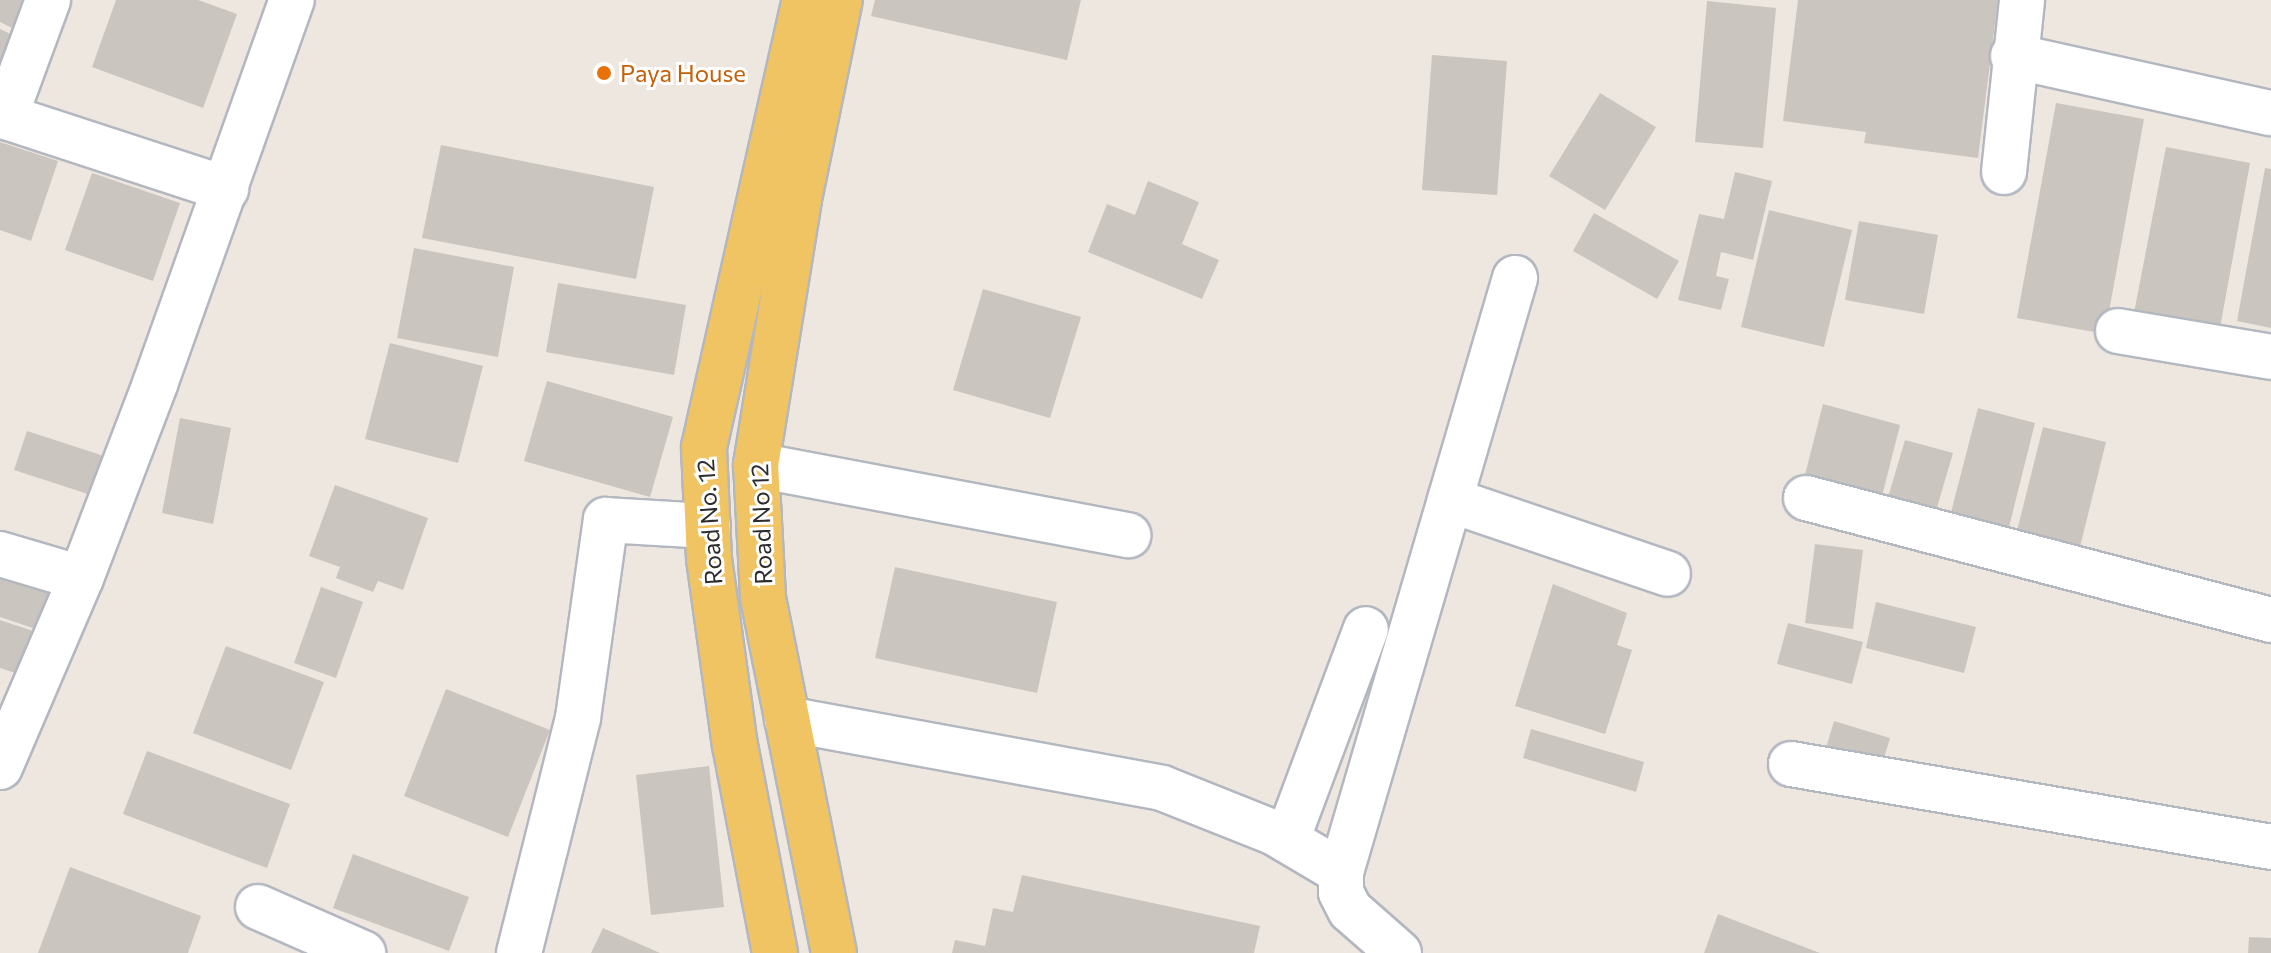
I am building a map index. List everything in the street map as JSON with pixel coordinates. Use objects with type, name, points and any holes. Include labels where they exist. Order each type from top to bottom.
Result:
[{"type":"main road","name":"Road No. 12","points":[[775,953],[735,746],[708,526],[704,447],[805,0]]},
{"type":"main road","name":"Road No 12","points":[[834,953],[763,597],[756,465],[799,199],[840,0]]},
{"type":"street","points":[[48,0],[2,116],[226,189]]},
{"type":"street","points":[[0,767],[81,578],[226,189],[292,0]]},
{"type":"street","points":[[2004,172],[2013,56],[2022,0]]},
{"type":"street","points":[[2013,56],[2271,113]]},
{"type":"street","points":[[1399,953],[1350,910],[1341,892],[1341,872],[1515,278]]},
{"type":"street","points":[[2118,331],[2271,357]]},
{"type":"street","points":[[756,465],[1128,535]]},
{"type":"street","points":[[1806,498],[2271,620]]},
{"type":"street","points":[[1450,500],[1668,574]]},
{"type":"street","points":[[519,953],[578,718],[606,520],[708,526]]},
{"type":"street","points":[[0,554],[81,578]]},
{"type":"street","points":[[1287,840],[1366,629]]},
{"type":"street","points":[[787,719],[1162,788],[1287,840],[1341,872]]},
{"type":"street","points":[[1791,764],[2271,847]]},
{"type":"street","points":[[258,907],[363,953]]},
{"type":"building","points":[[0,0],[32,0],[18,31],[0,22]]},
{"type":"building","points":[[116,0],[198,0],[237,14],[203,108],[92,67]]},
{"type":"building","points":[[875,0],[1081,0],[1067,60],[871,16]]},
{"type":"building","points":[[1798,0],[1998,0],[1978,158],[1864,143],[1866,132],[1783,121]]},
{"type":"building","points":[[1707,1],[1776,8],[1763,148],[1695,142]]},
{"type":"building","points":[[0,29],[23,40],[0,88]]},
{"type":"building","points":[[1432,55],[1507,61],[1497,195],[1422,190]]},
{"type":"building","points":[[1600,93],[1656,127],[1605,210],[1549,176]]},
{"type":"building","points":[[2056,103],[2144,119],[2105,334],[2017,318]]},
{"type":"building","points":[[0,142],[58,161],[31,241],[0,230]]},
{"type":"building","points":[[441,145],[654,187],[636,279],[422,238]]},
{"type":"building","points":[[2166,147],[2250,163],[2220,328],[2134,313]]},
{"type":"building","points":[[2265,168],[2271,169],[2271,328],[2237,321]]},
{"type":"building","points":[[1735,172],[1772,181],[1753,260],[1721,252],[1716,276],[1729,279],[1721,310],[1678,300],[1699,214],[1724,219]]},
{"type":"building","points":[[92,173],[180,203],[153,281],[65,250]]},
{"type":"building","points":[[1148,181],[1199,202],[1182,244],[1219,260],[1202,299],[1088,252],[1107,204],[1135,215]]},
{"type":"building","points":[[1769,210],[1852,230],[1824,347],[1741,327]]},
{"type":"building","points":[[1594,213],[1679,261],[1657,299],[1573,251]]},
{"type":"building","points":[[1859,221],[1938,235],[1924,314],[1845,300]]},
{"type":"building","points":[[414,248],[514,267],[498,357],[397,338]]},
{"type":"building","points":[[558,283],[686,305],[674,375],[546,352]]},
{"type":"building","points":[[983,289],[1081,317],[1050,418],[953,390]]},
{"type":"building","points":[[390,343],[483,366],[458,463],[365,439]]},
{"type":"building","points":[[547,381],[673,417],[650,497],[524,461]]},
{"type":"building","points":[[1823,404],[1900,425],[1882,496],[1805,475]]},
{"type":"building","points":[[1978,408],[2035,423],[2007,535],[1949,520]]},
{"type":"building","points":[[180,418],[231,428],[213,524],[162,513]]},
{"type":"building","points":[[2043,427],[2106,442],[2078,555],[2015,539]]},
{"type":"building","points":[[27,431],[107,457],[94,496],[14,470]]},
{"type":"building","points":[[1905,440],[1953,453],[1934,518],[1886,504]]},
{"type":"building","points":[[335,485],[428,518],[403,590],[378,581],[373,592],[336,578],[340,567],[309,556]]},
{"type":"building","points":[[1815,544],[1863,550],[1853,629],[1805,623]]},
{"type":"building","points":[[895,567],[1057,602],[1037,693],[875,658]]},
{"type":"building","points":[[0,573],[65,595],[51,634],[0,617]]},
{"type":"building","points":[[1553,584],[1627,613],[1617,645],[1632,650],[1605,734],[1515,706]]},
{"type":"building","points":[[321,587],[363,602],[336,678],[294,663]]},
{"type":"building","points":[[1876,602],[1976,627],[1964,673],[1866,648]]},
{"type":"building","points":[[0,620],[42,634],[28,677],[0,668]]},
{"type":"building","points":[[1788,623],[1863,642],[1852,684],[1777,664]]},
{"type":"building","points":[[226,646],[324,682],[291,770],[193,733]]},
{"type":"building","points":[[446,689],[550,730],[508,837],[404,796]]},
{"type":"building","points":[[1834,721],[1890,738],[1880,771],[1824,755]]},
{"type":"building","points":[[1531,729],[1644,762],[1636,792],[1523,758]]},
{"type":"building","points":[[147,751],[290,804],[267,868],[123,814]]},
{"type":"building","points":[[709,766],[724,907],[651,915],[636,775]]},
{"type":"building","points":[[353,854],[469,897],[449,951],[333,908]]},
{"type":"building","points":[[70,867],[201,916],[188,953],[38,953]]},
{"type":"building","points":[[1022,875],[1260,926],[1254,953],[952,953],[955,940],[985,946],[993,908],[1013,912]]},
{"type":"building","points":[[1718,914],[1820,953],[1704,953]]},
{"type":"building","points":[[603,928],[660,953],[591,953]]},
{"type":"building","points":[[2249,937],[2271,938],[2271,953],[2248,953]]},
{"type":"place","name":"Paya House","points":[[604,73]]}]
